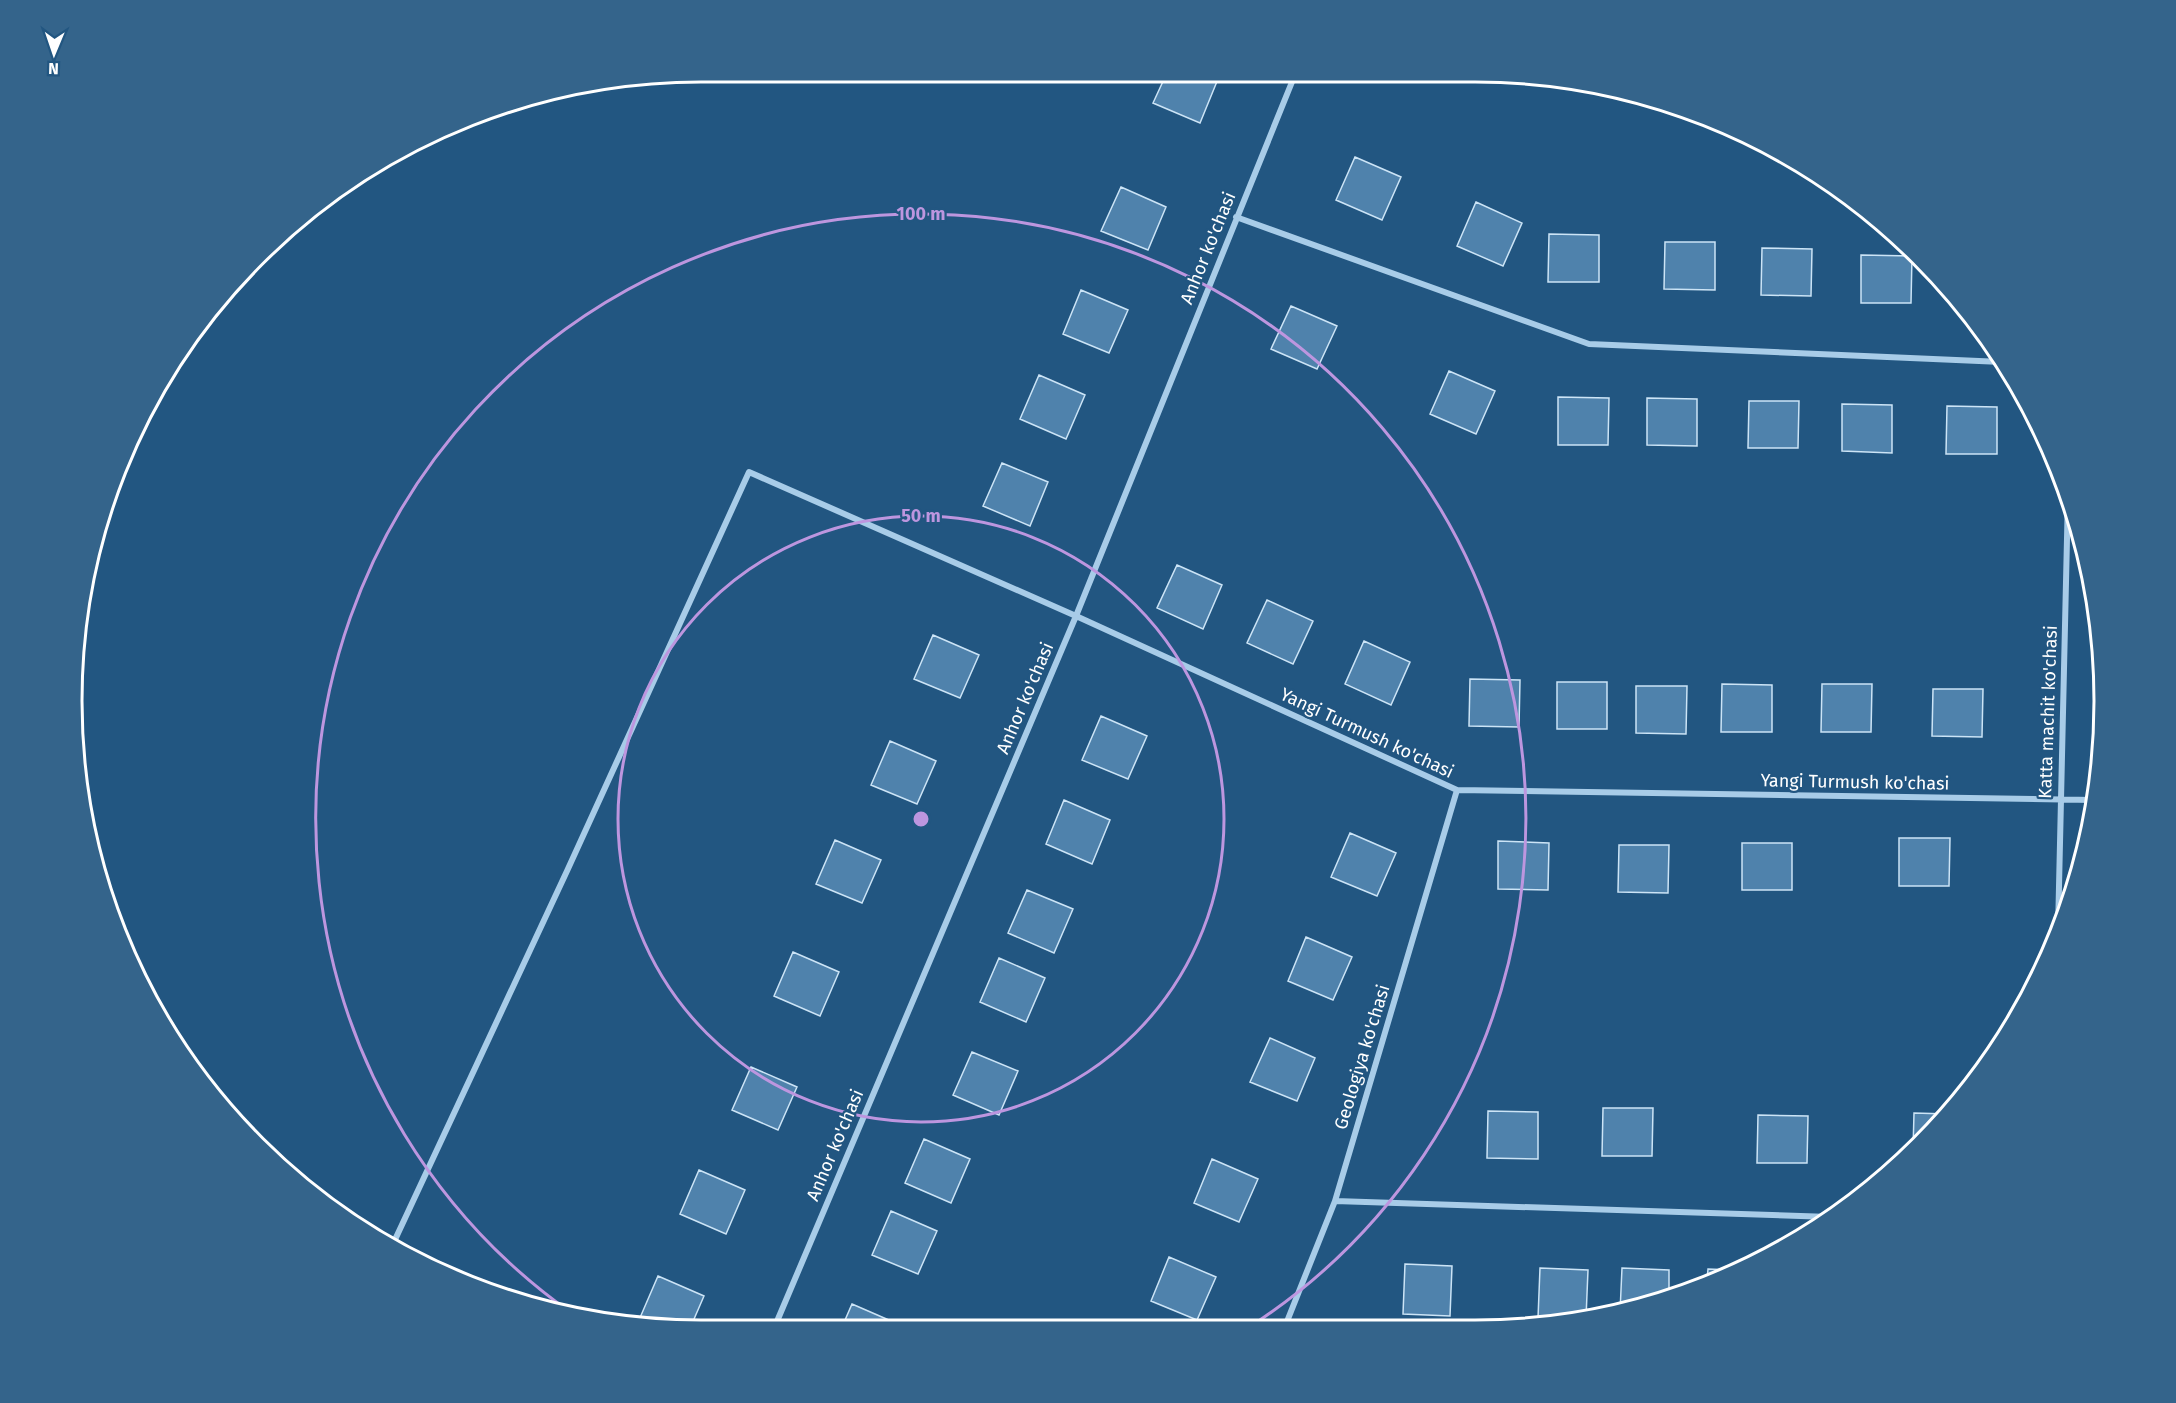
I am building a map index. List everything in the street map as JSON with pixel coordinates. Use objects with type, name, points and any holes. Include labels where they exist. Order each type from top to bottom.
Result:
[{"type":"street","name":"Anhor ko'chasi","points":[[778,1320],[1076,616],[1292,82]]},
{"type":"street","points":[[1236,217],[1589,344],[1991,362]]},
{"type":"street","name":"Yangi Turmush ko'chasi","points":[[395,1240],[567,871],[749,472],[1076,616],[1457,790],[2085,800]]},
{"type":"street","name":"Katta machit ko'chasi","points":[[2058,907],[2067,525]]},
{"type":"street","name":"Geologiya ko'chasi","points":[[1288,1320],[1335,1202],[1457,790]]},
{"type":"street","points":[[1335,1202],[1817,1217]]},
{"type":"building","points":[[1163,82],[1217,82],[1200,123],[1153,103]]},
{"type":"building","points":[[1355,157],[1401,177],[1382,220],[1336,200]]},
{"type":"building","points":[[1121,187],[1166,207],[1148,250],[1101,231]]},
{"type":"building","points":[[1476,202],[1522,223],[1503,266],[1457,246]]},
{"type":"building","points":[[1549,234],[1599,235],[1599,282],[1548,282]]},
{"type":"building","points":[[1665,242],[1715,242],[1715,290],[1664,289]]},
{"type":"building","points":[[1762,248],[1812,249],[1811,296],[1761,295]]},
{"type":"building","points":[[1861,255],[1904,256],[1912,264],[1911,303],[1861,303]]},
{"type":"building","points":[[1081,290],[1128,310],[1109,353],[1063,334]]},
{"type":"building","points":[[1291,306],[1337,326],[1317,369],[1271,349]]},
{"type":"building","points":[[1449,371],[1495,391],[1476,434],[1430,414]]},
{"type":"building","points":[[1039,375],[1085,395],[1066,439],[1020,419]]},
{"type":"building","points":[[1558,397],[1609,398],[1608,445],[1558,445]]},
{"type":"building","points":[[1647,398],[1697,399],[1697,446],[1647,445]]},
{"type":"building","points":[[1749,401],[1799,401],[1798,448],[1748,448]]},
{"type":"building","points":[[1842,404],[1892,405],[1892,453],[1842,451]]},
{"type":"building","points":[[1947,406],[1997,407],[1997,454],[1946,454]]},
{"type":"building","points":[[1002,463],[1048,482],[1030,526],[983,506]]},
{"type":"building","points":[[1177,565],[1222,585],[1203,629],[1157,608]]},
{"type":"building","points":[[1267,600],[1313,621],[1293,664],[1247,643]]},
{"type":"building","points":[[933,635],[979,655],[960,698],[914,679]]},
{"type":"building","points":[[1364,641],[1410,662],[1391,705],[1345,684]]},
{"type":"building","points":[[1470,679],[1520,680],[1519,727],[1469,726]]},
{"type":"building","points":[[1557,682],[1607,682],[1607,729],[1557,729]]},
{"type":"building","points":[[1722,684],[1772,685],[1772,732],[1721,732]]},
{"type":"building","points":[[1822,684],[1872,684],[1871,732],[1821,732]]},
{"type":"building","points":[[1636,686],[1687,686],[1686,734],[1636,733]]},
{"type":"building","points":[[1933,689],[1983,689],[1982,737],[1932,736]]},
{"type":"building","points":[[1101,716],[1147,736],[1128,779],[1082,760]]},
{"type":"building","points":[[890,741],[936,761],[917,804],[871,785]]},
{"type":"building","points":[[1064,800],[1110,820],[1092,864],[1046,844]]},
{"type":"building","points":[[1350,833],[1396,853],[1377,896],[1331,877]]},
{"type":"building","points":[[1899,838],[1950,838],[1949,886],[1899,886]]},
{"type":"building","points":[[835,840],[881,860],[862,903],[816,884]]},
{"type":"building","points":[[1498,841],[1549,843],[1548,890],[1498,889]]},
{"type":"building","points":[[1742,843],[1792,843],[1792,890],[1742,890]]},
{"type":"building","points":[[1619,845],[1669,845],[1668,893],[1618,892]]},
{"type":"building","points":[[1027,890],[1073,909],[1054,953],[1008,933]]},
{"type":"building","points":[[1306,937],[1352,957],[1333,1000],[1288,981]]},
{"type":"building","points":[[793,952],[839,972],[820,1016],[774,996]]},
{"type":"building","points":[[999,958],[1045,978],[1026,1022],[980,1002]]},
{"type":"building","points":[[1270,1038],[1315,1058],[1297,1101],[1250,1082]]},
{"type":"building","points":[[972,1052],[1018,1071],[999,1115],[953,1095]]},
{"type":"building","points":[[751,1067],[797,1087],[778,1130],[732,1110]]},
{"type":"building","points":[[1603,1108],[1653,1108],[1652,1156],[1602,1156]]},
{"type":"building","points":[[1488,1111],[1538,1112],[1538,1159],[1487,1158]]},
{"type":"building","points":[[1914,1113],[1936,1114],[1913,1138]]},
{"type":"building","points":[[1758,1115],[1808,1116],[1807,1163],[1757,1163]]},
{"type":"building","points":[[924,1139],[970,1159],[951,1203],[905,1183]]},
{"type":"building","points":[[1212,1159],[1258,1179],[1239,1222],[1194,1203]]},
{"type":"building","points":[[699,1170],[745,1190],[726,1234],[680,1214]]},
{"type":"building","points":[[891,1211],[937,1231],[918,1274],[872,1255]]},
{"type":"building","points":[[1169,1257],[1216,1277],[1197,1320],[1151,1301]]},
{"type":"building","points":[[1405,1264],[1452,1266],[1450,1316],[1403,1314]]},
{"type":"building","points":[[1540,1268],[1588,1270],[1586,1310],[1538,1317]]},
{"type":"building","points":[[1622,1268],[1669,1270],[1669,1289],[1620,1303]]},
{"type":"building","points":[[1708,1269],[1719,1269],[1711,1273],[1708,1274]]},
{"type":"building","points":[[658,1276],[704,1296],[694,1320],[640,1317]]},
{"type":"building","points":[[852,1304],[889,1320],[845,1320]]}]
